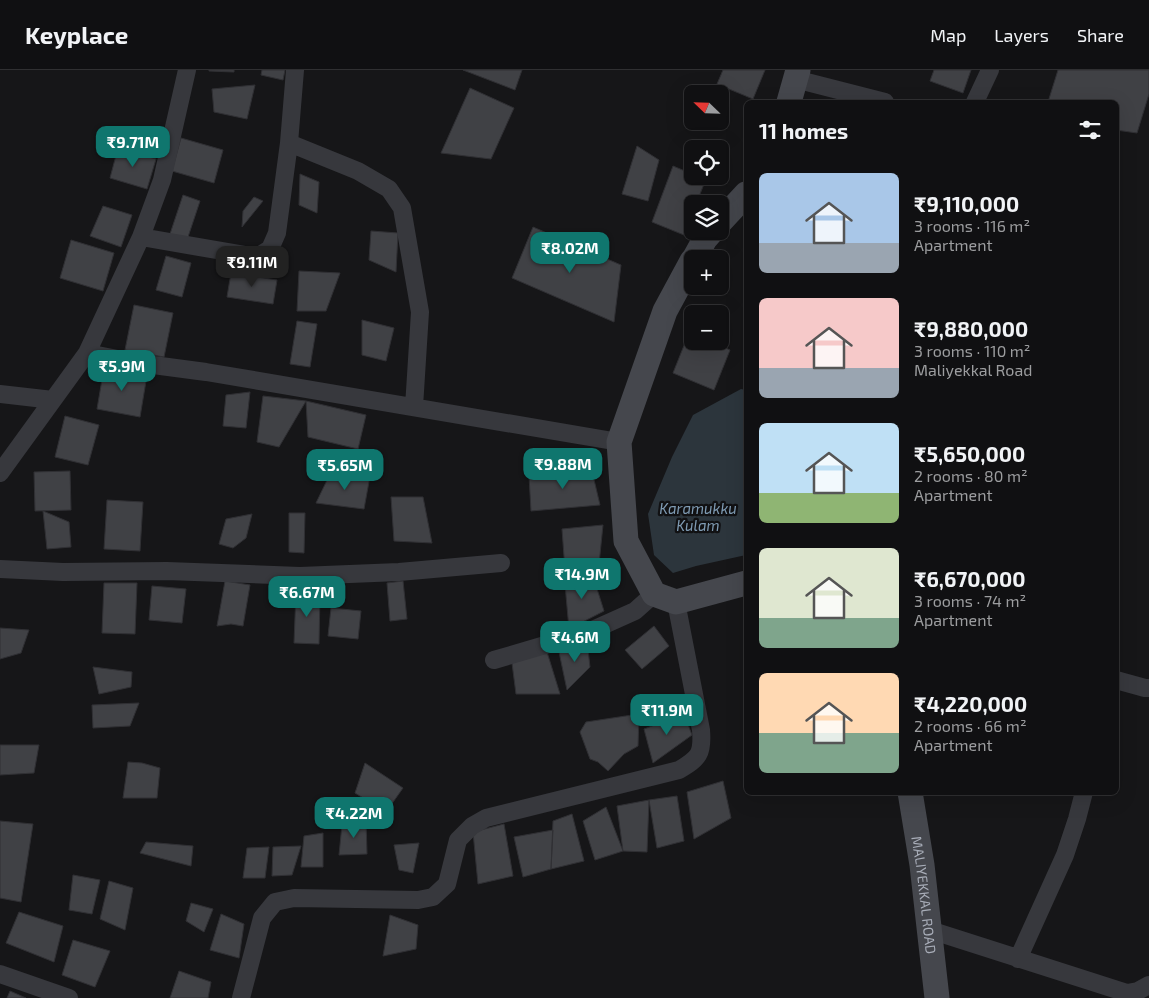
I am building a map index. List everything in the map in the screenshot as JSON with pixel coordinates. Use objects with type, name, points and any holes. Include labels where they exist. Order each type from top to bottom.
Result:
[{"type":"street","points":[[0,473],[87,353],[141,238],[162,180],[187,70]]},
{"type":"street","points":[[141,238],[257,257],[270,249],[277,233],[289,143],[295,70]]},
{"type":"street","points":[[976,100],[990,70]]},
{"type":"street","points":[[794,84],[876,100]]},
{"type":"street","points":[[289,143],[358,171],[389,189],[402,208],[420,312],[414,408]]},
{"type":"street","points":[[729,212],[744,196]]},
{"type":"street","points":[[240,998],[262,918],[275,902],[294,898],[418,900],[433,897],[447,884],[458,840],[472,826],[486,818],[679,770],[699,755],[702,746],[701,730],[665,598],[626,541],[619,442],[665,311],[684,276]]},
{"type":"street","points":[[87,353],[619,442]]},
{"type":"street","points":[[0,394],[53,400]]},
{"type":"street","points":[[0,569],[63,572],[167,571],[300,576],[399,572],[501,563]]},
{"type":"street","points":[[494,660],[586,633],[665,598],[744,583]]},
{"type":"street","points":[[1119,681],[1149,688]]},
{"type":"street","name":"MALIYEKKAL ROAD","points":[[910,795],[922,865],[937,998]]},
{"type":"street","points":[[1018,959],[1065,855],[1083,795]]},
{"type":"street","points":[[930,930],[1127,993],[1138,991],[1149,984]]},
{"type":"street","points":[[0,974],[69,998]]},
{"type":"water","name":"Karamukku Kulam","points":[[741,389],[744,390],[744,555],[673,573],[654,555],[648,514],[672,457],[693,415]]},
{"type":"building","points":[[234,70],[234,72],[209,71]]},
{"type":"building","points":[[262,70],[285,70],[283,80],[261,75]]},
{"type":"building","points":[[463,70],[522,70],[515,90]]},
{"type":"building","points":[[723,70],[765,70],[753,99],[729,89],[729,85],[717,84]]},
{"type":"building","points":[[934,70],[971,70],[963,93],[930,81]]},
{"type":"building","points":[[1058,70],[1149,70],[1149,94],[1137,133],[1119,130],[1119,100],[1049,100]]},
{"type":"building","points":[[255,85],[247,119],[214,112],[212,89]]},
{"type":"building","points":[[470,88],[514,108],[491,159],[441,153]]},
{"type":"building","points":[[181,138],[223,150],[214,183],[172,171]]},
{"type":"building","points":[[637,146],[659,160],[648,201],[622,194]]},
{"type":"building","points":[[118,148],[156,159],[147,189],[110,178]]},
{"type":"building","points":[[673,166],[684,171],[684,185],[704,185],[700,195],[684,195],[684,235],[652,222]]},
{"type":"building","points":[[300,174],[319,182],[317,213],[299,205]]},
{"type":"building","points":[[183,195],[200,201],[186,243],[169,237]]},
{"type":"building","points":[[254,197],[263,201],[242,227],[243,211]]},
{"type":"building","points":[[103,206],[132,215],[121,247],[90,236]]},
{"type":"building","points":[[533,227],[621,265],[614,322],[512,278]]},
{"type":"building","points":[[371,231],[398,233],[396,272],[369,260]]},
{"type":"building","points":[[71,240],[114,253],[103,291],[60,278]]},
{"type":"building","points":[[166,256],[191,263],[182,297],[156,290]]},
{"type":"building","points":[[299,271],[340,273],[326,311],[297,311]]},
{"type":"building","points":[[231,273],[277,280],[273,304],[227,297]]},
{"type":"building","points":[[134,305],[173,313],[164,357],[125,350]]},
{"type":"building","points":[[362,320],[394,328],[386,361],[362,355]]},
{"type":"building","points":[[297,321],[317,324],[310,367],[290,364]]},
{"type":"building","points":[[684,346],[684,350],[730,350],[714,390],[673,373]]},
{"type":"building","points":[[104,368],[147,375],[140,417],[97,409]]},
{"type":"building","points":[[250,392],[246,428],[223,426],[226,395]]},
{"type":"building","points":[[263,396],[306,401],[279,447],[257,442]]},
{"type":"building","points":[[306,401],[366,415],[358,449],[308,437]]},
{"type":"building","points":[[65,416],[99,425],[88,465],[55,457]]},
{"type":"building","points":[[591,467],[600,505],[531,511],[529,476]]},
{"type":"building","points":[[70,471],[71,510],[35,511],[34,472]]},
{"type":"building","points":[[330,474],[370,476],[364,509],[316,503]]},
{"type":"building","points":[[391,497],[423,497],[432,543],[394,541]]},
{"type":"building","points":[[107,500],[143,502],[140,551],[104,549]]},
{"type":"building","points":[[43,511],[69,522],[71,547],[47,549]]},
{"type":"building","points":[[289,513],[305,513],[304,553],[289,552]]},
{"type":"building","points":[[252,514],[246,538],[233,548],[219,544],[226,519]]},
{"type":"building","points":[[603,525],[599,564],[565,570],[562,529]]},
{"type":"building","points":[[592,573],[604,611],[569,629],[565,584]]},
{"type":"building","points":[[225,581],[250,585],[243,626],[231,624],[217,626]]},
{"type":"building","points":[[403,581],[407,619],[390,621],[387,583]]},
{"type":"building","points":[[104,583],[137,583],[135,634],[102,633]]},
{"type":"building","points":[[152,586],[186,589],[182,623],[149,620]]},
{"type":"building","points":[[296,592],[320,593],[319,644],[294,643]]},
{"type":"building","points":[[331,608],[361,611],[358,639],[328,636]]},
{"type":"building","points":[[654,626],[669,646],[642,669],[625,650]]},
{"type":"building","points":[[0,628],[29,630],[21,653],[0,659]]},
{"type":"building","points":[[587,641],[590,667],[567,690],[559,652]]},
{"type":"building","points":[[547,652],[560,694],[516,694],[512,663]]},
{"type":"building","points":[[93,667],[132,672],[131,687],[99,694]]},
{"type":"building","points":[[139,703],[130,726],[93,728],[92,705]]},
{"type":"building","points":[[639,714],[638,746],[624,754],[608,771],[598,762],[590,759],[580,732],[586,722]]},
{"type":"building","points":[[684,714],[692,735],[653,763],[644,729]]},
{"type":"building","points":[[0,745],[39,745],[34,773],[0,775]]},
{"type":"building","points":[[128,762],[142,763],[160,768],[157,798],[123,798]]},
{"type":"building","points":[[365,763],[403,788],[386,812],[355,793]]},
{"type":"building","points":[[723,781],[731,818],[694,839],[687,792]]},
{"type":"building","points":[[677,796],[684,841],[657,848],[649,800]]},
{"type":"building","points":[[649,800],[647,852],[623,851],[617,806]]},
{"type":"building","points":[[606,807],[623,851],[595,860],[583,821]]},
{"type":"building","points":[[572,814],[584,861],[551,869],[553,821]]},
{"type":"building","points":[[366,820],[367,854],[339,855],[342,825]]},
{"type":"building","points":[[0,821],[33,824],[21,902],[0,898]]},
{"type":"building","points":[[504,824],[513,876],[478,884],[473,832]]},
{"type":"building","points":[[553,830],[551,869],[523,877],[514,837]]},
{"type":"building","points":[[323,833],[323,867],[301,867],[304,836]]},
{"type":"building","points":[[146,842],[193,846],[191,866],[140,853]]},
{"type":"building","points":[[419,843],[413,873],[399,870],[394,845]]},
{"type":"building","points":[[301,846],[292,875],[272,876],[273,847]]},
{"type":"building","points":[[269,847],[265,878],[243,878],[247,848]]},
{"type":"building","points":[[73,875],[100,880],[92,914],[69,910]]},
{"type":"building","points":[[109,881],[133,888],[125,930],[100,919]]},
{"type":"building","points":[[191,903],[213,909],[204,932],[186,921]]},
{"type":"building","points":[[19,912],[63,926],[54,962],[6,943]]},
{"type":"building","points":[[221,914],[244,924],[239,958],[210,950]]},
{"type":"building","points":[[390,915],[418,925],[416,949],[383,956]]},
{"type":"building","points":[[73,940],[110,951],[95,987],[62,975]]},
{"type":"building","points":[[179,971],[211,982],[208,998],[170,998]]},
{"type":"building","points":[[10,991],[26,998],[7,998]]}]
